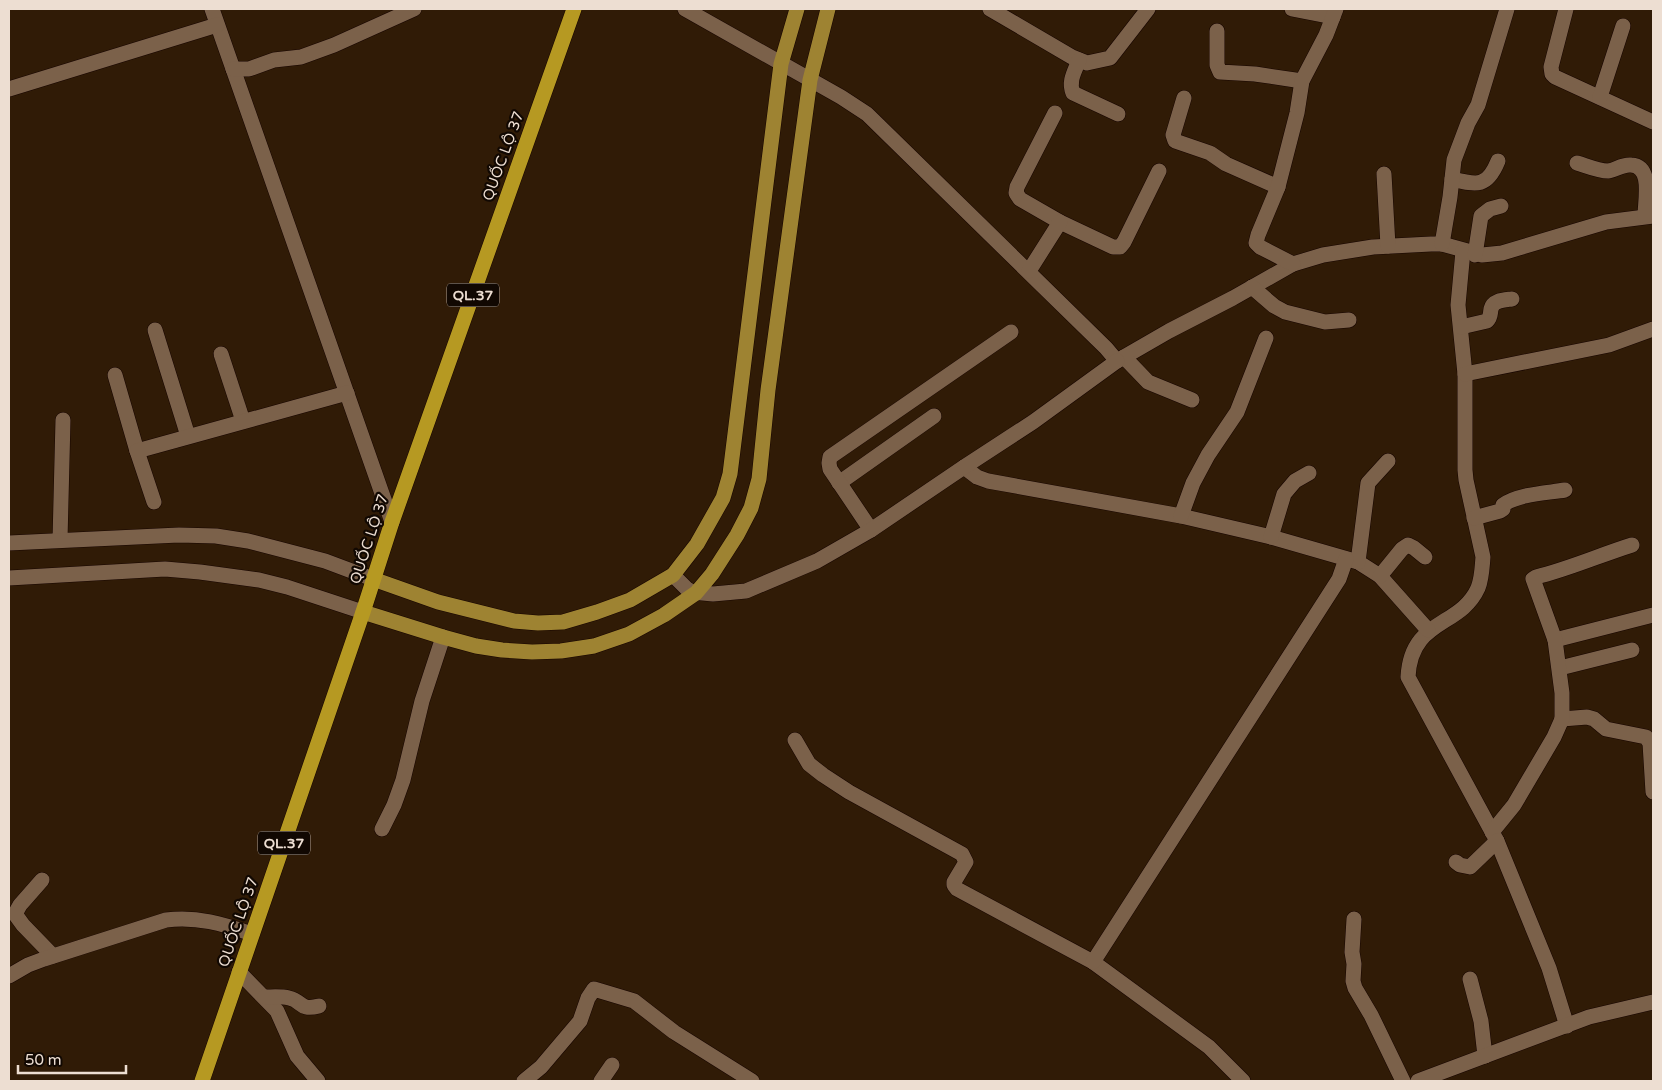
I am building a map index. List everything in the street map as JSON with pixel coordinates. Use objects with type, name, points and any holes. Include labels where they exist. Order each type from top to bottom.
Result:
[{"type":"highway","name":"QUỐC LỘ 37","points":[[202,1081],[392,522],[574,9]]},
{"type":"main road","points":[[373,580],[438,602],[514,621],[538,623],[563,622],[597,612],[630,600],[674,576],[697,544],[723,498],[730,474],[781,64],[797,9]]},
{"type":"main road","points":[[364,608],[443,637],[494,648],[532,652],[561,651],[594,646],[628,634],[664,616],[712,574],[737,535],[751,508],[759,479],[768,390],[810,80],[828,9]]},
{"type":"street","points":[[212,9],[392,522]]},
{"type":"street","points":[[233,69],[249,69],[274,60],[301,57],[334,45],[414,9]]},
{"type":"street","points":[[685,9],[841,97],[867,114],[1030,271],[1106,348],[1148,382],[1192,400]]},
{"type":"street","points":[[990,9],[1087,63],[1110,58],[1148,9]]},
{"type":"street","points":[[1292,9],[1335,13],[1326,35],[1302,81],[1278,187],[1256,243],[1260,247],[1293,264]]},
{"type":"street","points":[[1442,244],[1454,160],[1468,123],[1478,105],[1507,9]]},
{"type":"street","points":[[1566,9],[1551,67],[1552,74],[1555,77],[1651,117]]},
{"type":"street","points":[[9,89],[217,25]]},
{"type":"street","points":[[1600,96],[1623,26]]},
{"type":"street","points":[[1217,31],[1216,65],[1220,72],[1256,74],[1302,81]]},
{"type":"street","points":[[1079,60],[1071,80],[1070,87],[1073,93],[1118,114]]},
{"type":"street","points":[[1184,98],[1173,135],[1175,141],[1210,153],[1226,164],[1278,187]]},
{"type":"street","points":[[1055,113],[1017,186],[1016,193],[1020,199],[1060,222],[1113,247],[1120,247],[1159,172]]},
{"type":"street","points":[[1452,179],[1474,184],[1481,182],[1493,173],[1498,161]]},
{"type":"street","points":[[674,576],[691,591],[713,594],[746,590],[817,561],[871,530],[1033,422],[1120,359],[1293,264],[1324,255],[1388,246],[1442,244],[1469,253],[1489,255],[1606,222],[1649,216],[1645,175],[1642,168],[1630,164],[1608,170],[1596,169],[1577,163]]},
{"type":"street","points":[[1384,174],[1388,246]]},
{"type":"street","points":[[1501,206],[1490,209],[1481,216],[1459,291],[1458,305],[1462,327],[1465,374],[1465,470],[1482,557],[1480,582],[1470,600],[1456,612],[1428,630],[1418,642],[1409,663],[1408,677],[1494,836],[1549,968],[1567,1026]]},
{"type":"street","points":[[1030,271],[1060,222]]},
{"type":"street","points":[[1252,288],[1274,306],[1285,312],[1325,322],[1348,320]]},
{"type":"street","points":[[1462,327],[1487,321],[1490,319],[1491,306],[1494,303],[1512,299]]},
{"type":"street","points":[[1465,374],[1609,345],[1653,328]]},
{"type":"street","points":[[155,330],[188,436]]},
{"type":"street","points":[[871,530],[830,470],[830,457],[1011,332]]},
{"type":"street","points":[[1181,516],[1193,483],[1208,454],[1237,412],[1266,338]]},
{"type":"street","points":[[221,354],[243,421]]},
{"type":"street","points":[[114,375],[154,502]]},
{"type":"street","points":[[137,450],[347,393]]},
{"type":"street","points":[[838,483],[934,416]]},
{"type":"street","points":[[60,540],[63,420]]},
{"type":"street","points":[[1093,962],[1352,561],[1368,482],[1388,461]]},
{"type":"street","points":[[964,467],[977,477],[988,481],[1181,516],[1271,537],[1352,561],[1380,576],[1428,630]]},
{"type":"street","points":[[1271,537],[1284,494],[1295,481],[1309,473]]},
{"type":"street","points":[[1474,518],[1500,511],[1503,505],[1510,501],[1566,490]]},
{"type":"street","points":[[9,543],[179,535],[216,536],[248,541],[324,561],[373,580]]},
{"type":"street","points":[[1380,576],[1402,549],[1408,545],[1425,557]]},
{"type":"street","points":[[1456,862],[1470,867],[1494,836],[1514,805],[1562,719],[1564,710],[1555,640],[1533,580],[1536,577],[1560,571],[1605,553],[1632,545]]},
{"type":"street","points":[[9,578],[165,569],[259,580],[364,608]]},
{"type":"street","points":[[1555,640],[1653,615]]},
{"type":"street","points":[[382,829],[394,805],[403,780],[422,700],[443,637]]},
{"type":"street","points":[[1560,668],[1632,650]]},
{"type":"street","points":[[1562,719],[1587,717],[1594,719],[1606,729],[1646,737],[1650,743],[1653,792]]},
{"type":"street","points":[[795,740],[809,764],[823,775],[849,792],[964,857],[965,865],[954,882],[957,889],[1093,962],[1209,1046],[1243,1081]]},
{"type":"street","points":[[42,880],[20,905],[16,914],[23,925],[53,956]]},
{"type":"street","points":[[9,976],[28,965],[53,956],[166,920],[182,918],[210,922],[252,934]]},
{"type":"street","points":[[1354,919],[1352,952],[1355,988],[1371,1015],[1403,1081]]},
{"type":"street","points":[[239,972],[264,997],[281,1018],[297,1056],[318,1081]]},
{"type":"street","points":[[1470,979],[1481,1021],[1485,1056]]},
{"type":"street","points":[[524,1081],[541,1067],[580,1021],[588,998],[594,989],[634,1001],[674,1032],[752,1081]]},
{"type":"street","points":[[264,997],[291,998],[303,1007],[308,1008],[318,1006]]},
{"type":"street","points":[[1418,1081],[1589,1017],[1653,1002]]},
{"type":"street","points":[[601,1081],[612,1065]]}]
